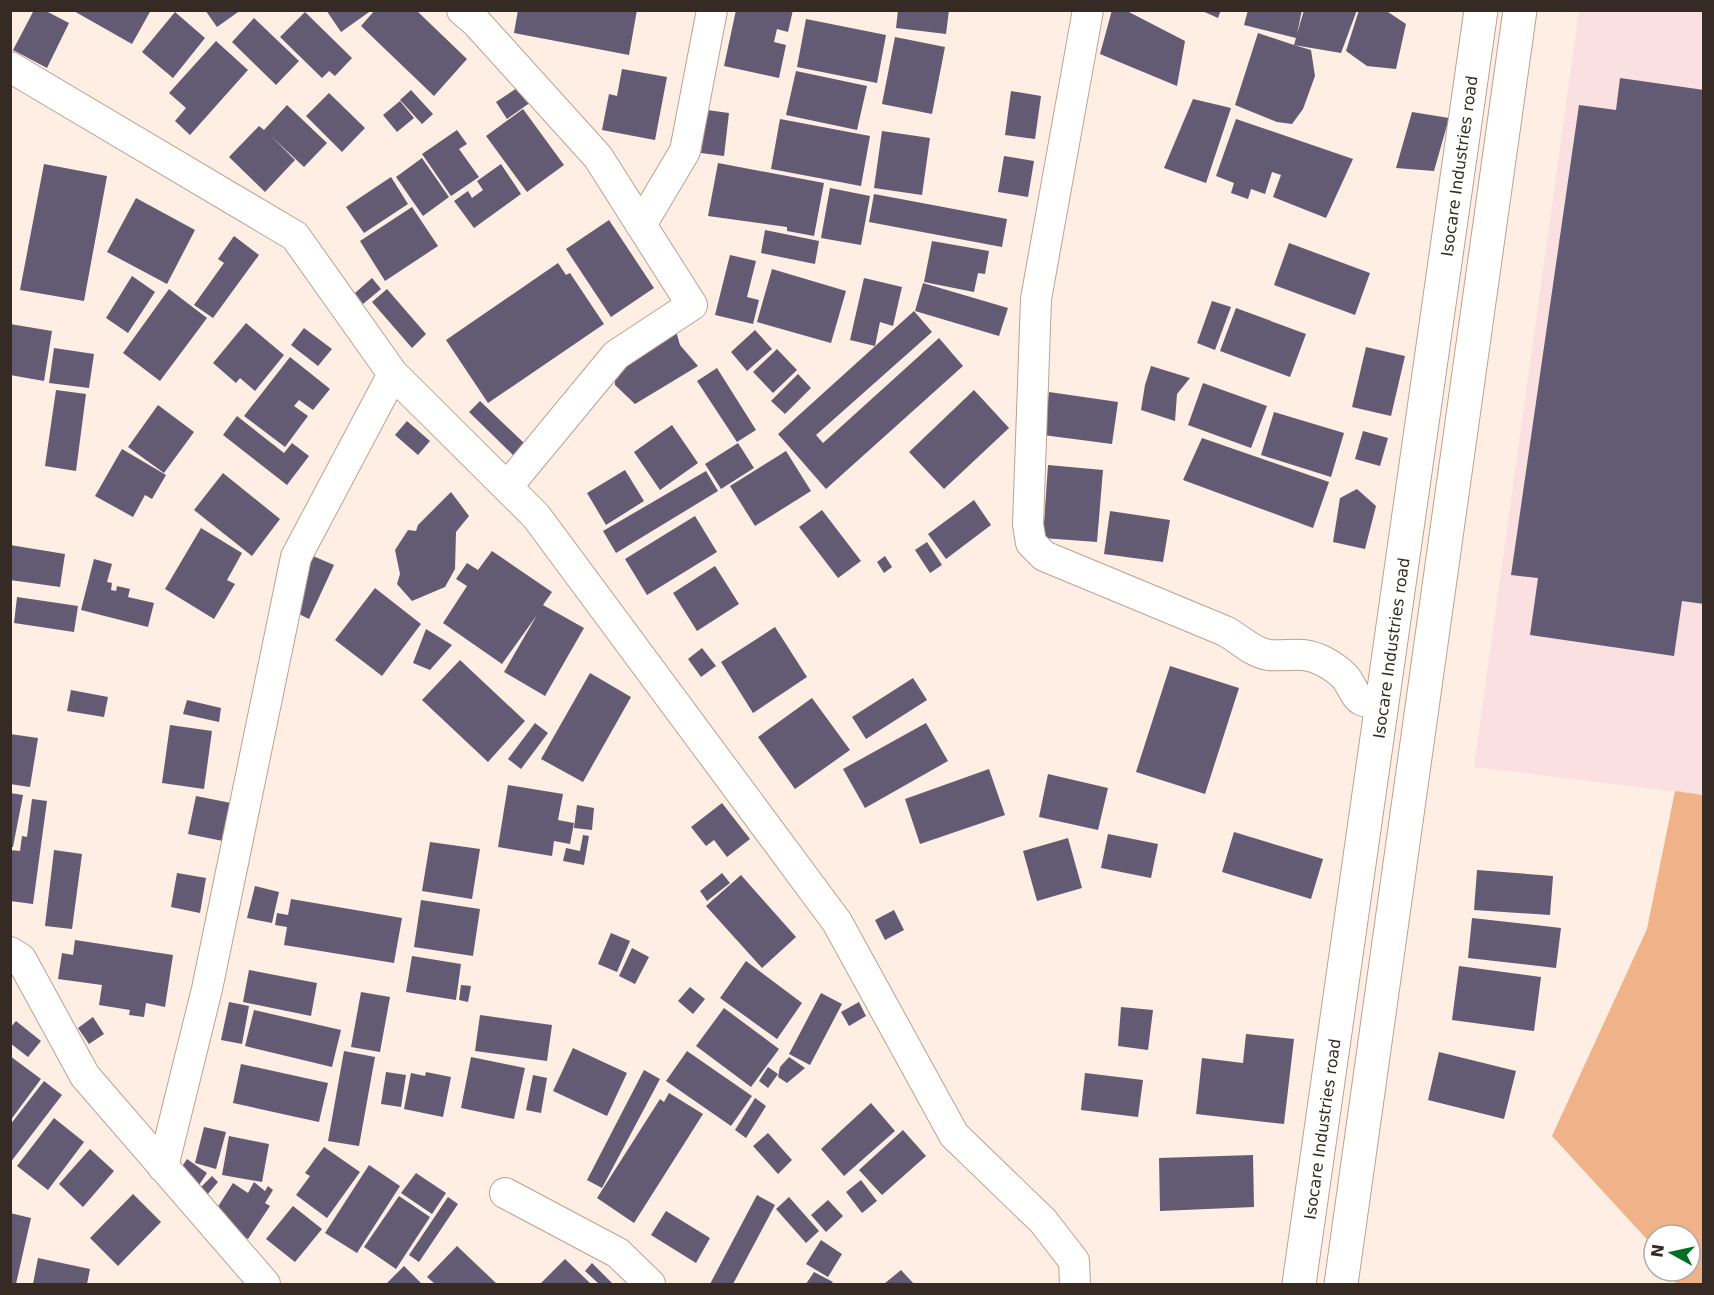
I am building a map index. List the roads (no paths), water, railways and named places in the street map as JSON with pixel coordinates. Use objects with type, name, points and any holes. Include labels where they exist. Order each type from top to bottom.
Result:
[{"type":"street","points":[[462,10],[476,22],[598,157],[692,305],[616,355],[507,487]]},
{"type":"street","points":[[641,225],[685,151],[712,10]]},
{"type":"street","points":[[1088,10],[1036,299],[1028,524],[1032,543],[1044,556],[1225,631],[1251,649],[1267,655],[1301,653],[1323,661],[1347,679],[1354,695],[1366,703],[1382,701]]},
{"type":"street","name":"Isocare Industries road","points":[[1299,1284],[1481,10]]},
{"type":"street","points":[[1341,1284],[1521,10]]},
{"type":"street","points":[[10,67],[295,236],[393,374],[536,516],[837,922],[954,1135],[1044,1221],[1074,1261],[1076,1284]]},
{"type":"street","points":[[163,1167],[207,989],[296,557],[393,374]]},
{"type":"street","points":[[1369,803],[1410,806]]},
{"type":"street","points":[[10,952],[21,959],[85,1076],[265,1284]]},
{"type":"street","points":[[505,1193],[618,1253],[650,1284]]}]
